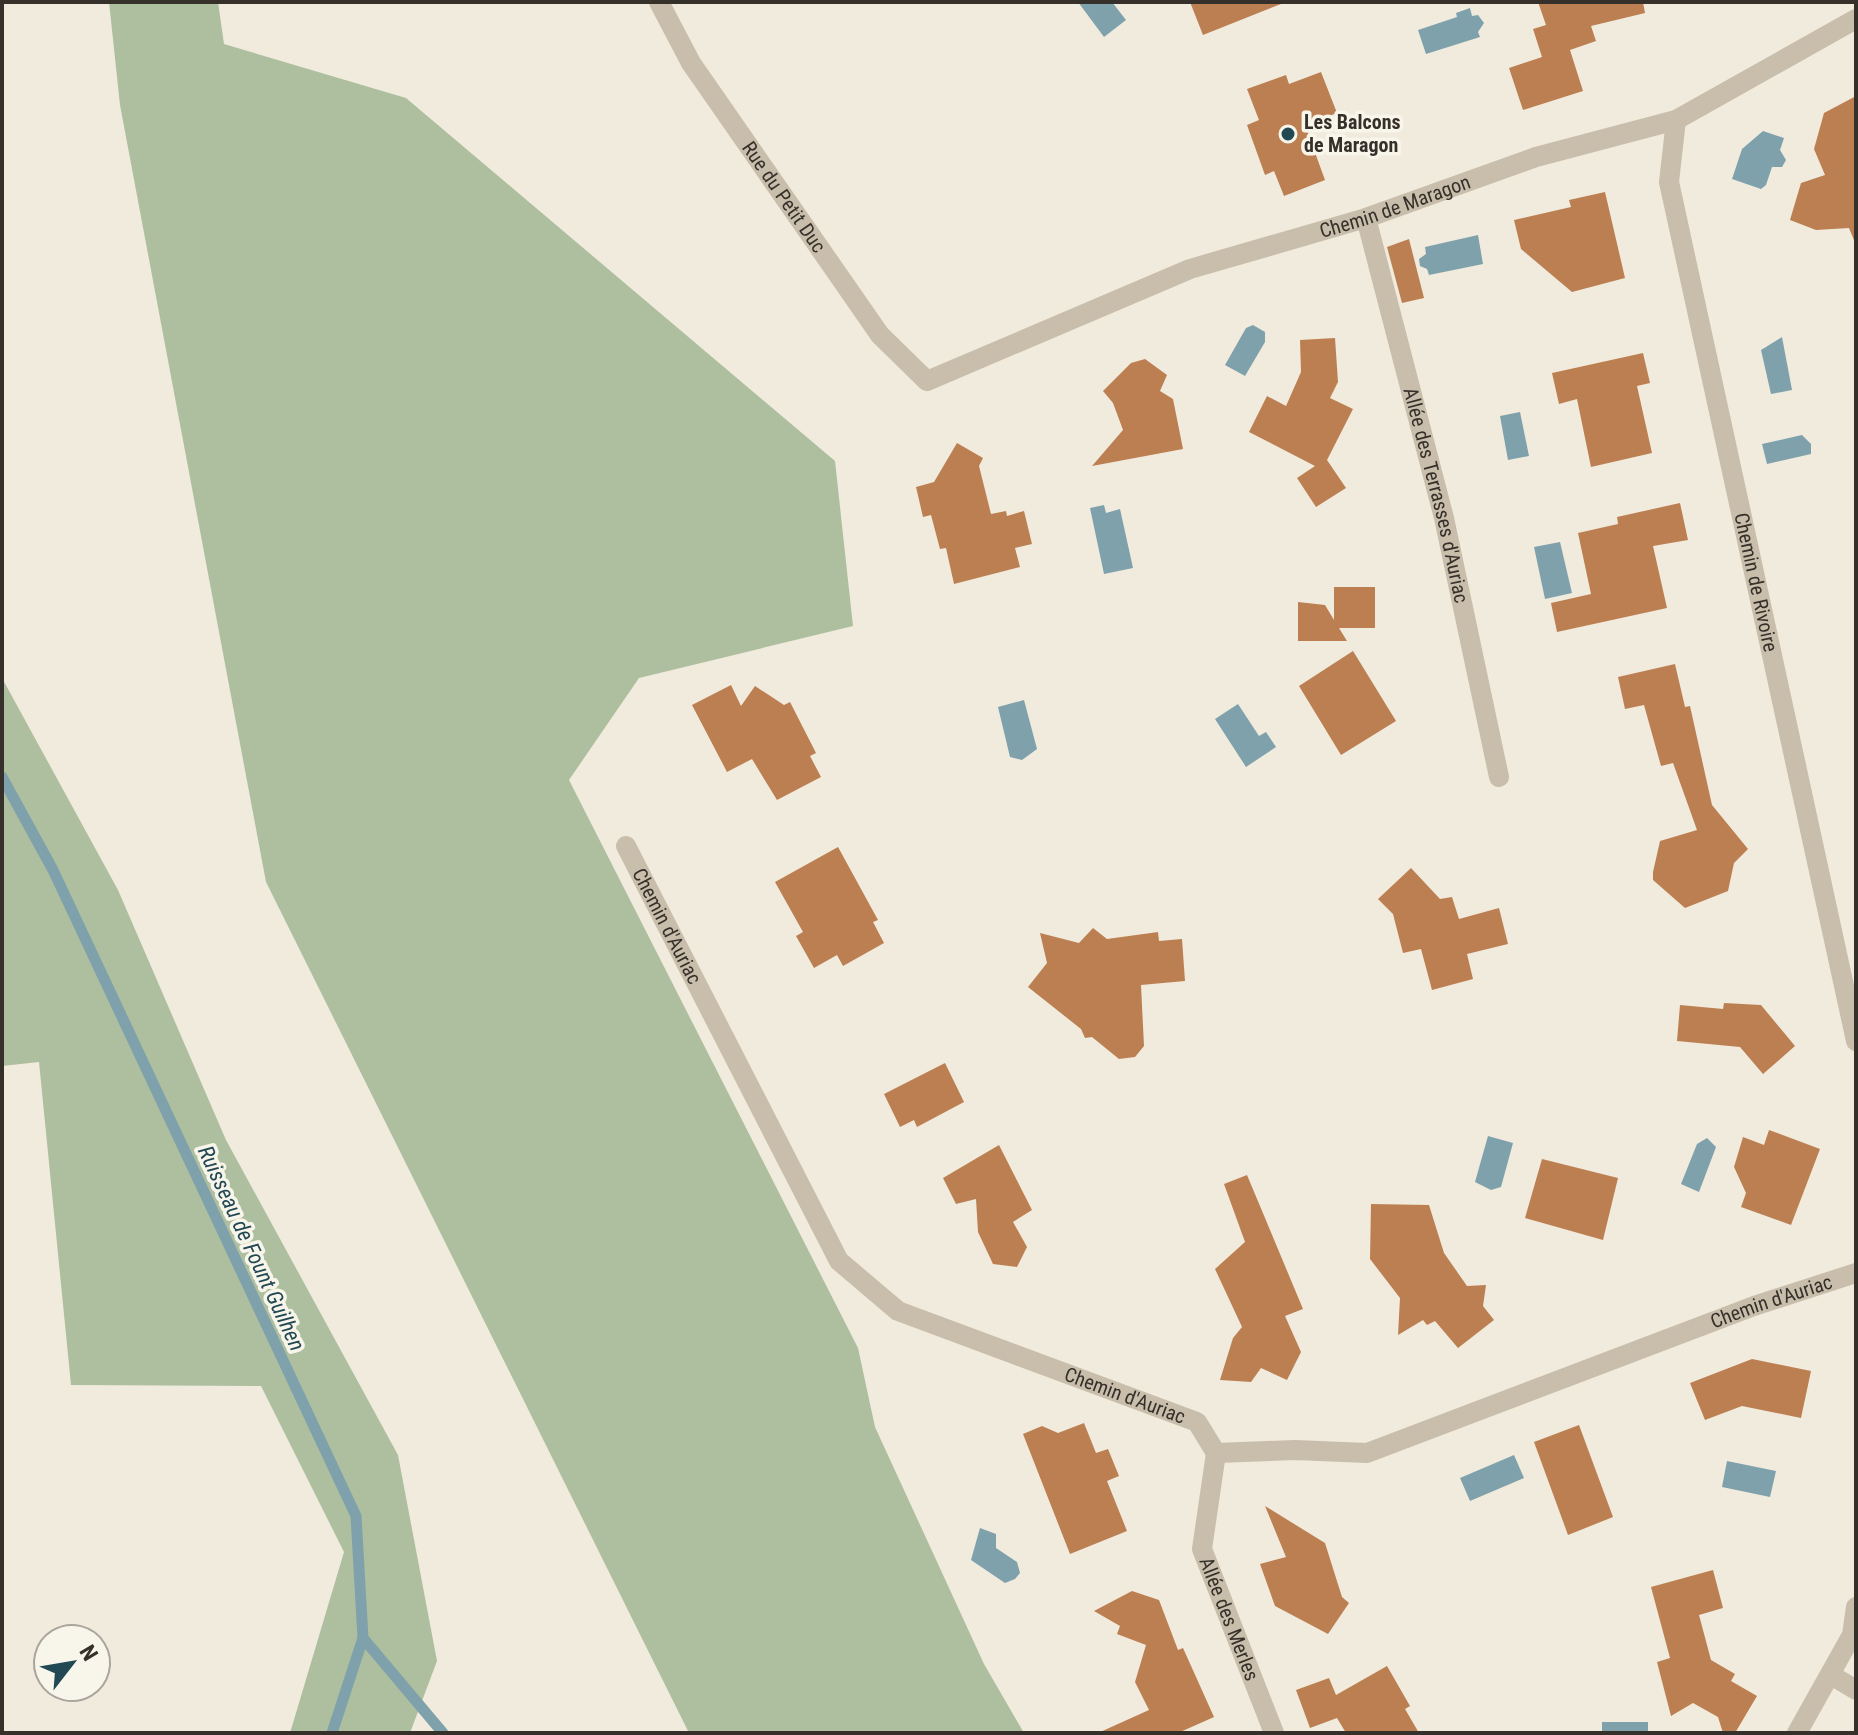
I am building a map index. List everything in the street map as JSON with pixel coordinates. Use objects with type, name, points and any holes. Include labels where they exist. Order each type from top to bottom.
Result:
[{"type":"street","name":"Rue du Petit Duc","points":[[659,2],[691,63],[880,335],[927,381]]},
{"type":"street","name":"Chemin de Maragon","points":[[927,381],[1190,269],[1366,218],[1536,157],[1676,120],[1856,19]]},
{"type":"street","name":"Chemin de Rivoire","points":[[1676,120],[1669,182],[1856,1041]]},
{"type":"street","name":"Allée des Terrasses d'Auriac","points":[[1366,218],[1444,518],[1499,777]]},
{"type":"street","name":"Chemin d'Auriac","points":[[626,846],[839,1261],[898,1311],[1197,1422],[1216,1453],[1295,1450],[1367,1453],[1754,1306],[1856,1273]]},
{"type":"street","name":"Allée des Merles","points":[[1216,1453],[1202,1549],[1274,1733]]},
{"type":"street","points":[[1797,1733],[1852,1635],[1856,1607]]},
{"type":"street","points":[[1831,1675],[1856,1690]]},
{"type":"green space","points":[[109,2],[218,2],[224,44],[406,98],[835,461],[853,626],[639,678],[569,780],[858,1348],[875,1427],[984,1664],[1024,1733],[689,1733],[266,882],[120,105]]},
{"type":"green space","points":[[2,678],[118,890],[226,1140],[398,1455],[437,1661],[410,1733],[290,1733],[344,1552],[261,1386],[71,1385],[39,1062],[2,1066]]},
{"type":"water","points":[[1078,2],[1112,2],[1126,20],[1104,37]]},
{"type":"water","points":[[1470,8],[1472,16],[1478,15],[1484,23],[1478,32],[1480,37],[1426,54],[1418,30],[1457,17],[1456,13]]},
{"type":"water","points":[[1763,131],[1784,138],[1780,150],[1786,160],[1782,167],[1772,167],[1766,185],[1761,189],[1732,179],[1742,149]]},
{"type":"water","points":[[1478,235],[1483,264],[1429,275],[1427,269],[1420,266],[1419,259],[1426,254],[1425,247]]},
{"type":"water","points":[[1253,325],[1265,332],[1265,342],[1245,376],[1225,365],[1246,328]]},
{"type":"water","points":[[1782,337],[1792,390],[1771,394],[1761,350]]},
{"type":"water","points":[[1520,412],[1529,456],[1508,460],[1500,416]]},
{"type":"water","points":[[1802,435],[1811,444],[1811,454],[1767,464],[1762,444]]},
{"type":"water","points":[[1104,505],[1106,513],[1120,509],[1133,568],[1104,574],[1090,508]]},
{"type":"water","points":[[1560,542],[1572,593],[1545,599],[1534,547]]},
{"type":"water","points":[[1024,700],[1037,749],[1022,760],[1010,757],[998,707]]},
{"type":"water","points":[[1238,704],[1259,736],[1266,732],[1276,747],[1246,767],[1215,719]]},
{"type":"water","points":[[1488,1136],[1513,1143],[1501,1187],[1491,1190],[1475,1182]]},
{"type":"water","points":[[1707,1138],[1716,1147],[1699,1192],[1681,1184],[1697,1144]]},
{"type":"water","points":[[1514,1455],[1524,1478],[1470,1501],[1460,1478]]},
{"type":"water","points":[[1727,1461],[1776,1471],[1770,1497],[1722,1487]]},
{"type":"water","points":[[980,1528],[996,1534],[996,1548],[1017,1562],[1020,1573],[1015,1579],[1005,1583],[971,1560]]},
{"type":"water","points":[[1602,1722],[1648,1722],[1648,1733],[1602,1733]]},
{"type":"building","points":[[1190,2],[1281,2],[1281,4],[1203,35]]},
{"type":"building","points":[[1538,2],[1643,2],[1645,13],[1591,26],[1596,41],[1570,50],[1583,91],[1523,110],[1509,68],[1542,57],[1533,29],[1546,25]]},
{"type":"building","name":"Les Balcons de Maragon","points":[[1321,72],[1337,113],[1305,125],[1325,180],[1284,196],[1274,171],[1265,175],[1247,125],[1259,120],[1247,89],[1286,75],[1289,84]]},
{"type":"building","points":[[1856,96],[1856,245],[1849,228],[1816,230],[1790,220],[1801,183],[1825,175],[1814,149],[1824,113]]},
{"type":"building","points":[[1605,192],[1625,278],[1572,292],[1521,249],[1514,220],[1571,207],[1569,200]]},
{"type":"building","points":[[1409,239],[1424,298],[1402,303],[1387,247]]},
{"type":"building","points":[[1335,338],[1338,382],[1330,398],[1353,409],[1327,460],[1346,488],[1316,507],[1297,478],[1315,466],[1249,432],[1267,396],[1286,406],[1301,372],[1300,340]]},
{"type":"building","points":[[1643,353],[1650,383],[1637,386],[1652,453],[1591,467],[1577,399],[1559,404],[1552,373]]},
{"type":"building","points":[[1145,359],[1167,375],[1160,391],[1173,399],[1183,449],[1092,466],[1123,430],[1113,403],[1103,391],[1131,363]]},
{"type":"building","points":[[957,443],[983,458],[979,466],[991,514],[1006,511],[1007,516],[1024,511],[1032,544],[1015,548],[1020,567],[954,584],[946,548],[940,549],[931,515],[923,517],[916,487],[934,482]]},
{"type":"building","points":[[1680,503],[1688,540],[1653,546],[1667,608],[1557,632],[1551,603],[1591,594],[1578,533],[1618,524],[1617,517]]},
{"type":"building","points":[[1334,587],[1375,587],[1375,628],[1339,628],[1347,641],[1298,641],[1298,602],[1325,605],[1334,620]]},
{"type":"building","points":[[1353,651],[1396,721],[1341,755],[1299,686]]},
{"type":"building","points":[[1675,664],[1685,707],[1690,706],[1712,805],[1748,849],[1734,863],[1728,891],[1685,908],[1653,880],[1653,872],[1660,841],[1697,830],[1673,763],[1661,766],[1644,705],[1625,709],[1618,677]]},
{"type":"building","points":[[731,685],[741,706],[755,686],[784,705],[790,702],[816,753],[810,756],[821,777],[777,800],[752,759],[727,772],[692,705]]},
{"type":"building","points":[[838,847],[878,920],[873,922],[884,943],[843,966],[837,955],[814,968],[796,936],[803,932],[775,882]]},
{"type":"building","points":[[1411,868],[1440,899],[1452,897],[1459,919],[1499,908],[1508,944],[1467,954],[1473,979],[1432,990],[1421,949],[1403,953],[1393,914],[1378,899]]},
{"type":"building","points":[[1093,928],[1107,939],[1158,932],[1159,941],[1182,939],[1185,981],[1141,985],[1144,1046],[1135,1057],[1119,1059],[1092,1037],[1085,1038],[1081,1029],[1028,987],[1047,963],[1040,933],[1079,943]]},
{"type":"building","points":[[1724,1003],[1761,1005],[1795,1046],[1763,1074],[1740,1047],[1677,1041],[1680,1005],[1723,1009]]},
{"type":"building","points":[[945,1063],[964,1102],[917,1127],[914,1120],[900,1127],[884,1094]]},
{"type":"building","points":[[1769,1130],[1820,1149],[1791,1225],[1741,1207],[1746,1193],[1734,1167],[1743,1137],[1764,1145]]},
{"type":"building","points":[[999,1145],[1032,1210],[1013,1222],[1027,1247],[1017,1267],[993,1264],[978,1232],[976,1199],[956,1204],[943,1178]]},
{"type":"building","points":[[1542,1159],[1618,1178],[1603,1240],[1525,1218]]},
{"type":"building","points":[[1247,1175],[1303,1309],[1285,1316],[1301,1352],[1287,1380],[1261,1368],[1251,1382],[1220,1380],[1233,1338],[1242,1327],[1215,1269],[1245,1242],[1224,1184]]},
{"type":"building","points":[[1371,1204],[1429,1205],[1444,1253],[1467,1286],[1486,1285],[1483,1306],[1494,1320],[1458,1348],[1435,1321],[1427,1325],[1423,1320],[1398,1335],[1400,1298],[1370,1259]]},
{"type":"building","points":[[1752,1359],[1811,1371],[1801,1418],[1742,1406],[1705,1420],[1690,1383]]},
{"type":"building","points":[[1084,1423],[1096,1453],[1108,1449],[1119,1476],[1107,1481],[1127,1531],[1070,1554],[1023,1434],[1042,1426],[1058,1433]]},
{"type":"building","points":[[1579,1425],[1613,1517],[1568,1535],[1534,1442]]},
{"type":"building","points":[[1265,1506],[1325,1543],[1342,1597],[1349,1603],[1328,1634],[1275,1606],[1260,1564],[1286,1557]]},
{"type":"building","points":[[1713,1570],[1723,1608],[1699,1615],[1711,1660],[1735,1674],[1731,1681],[1757,1696],[1735,1733],[1723,1733],[1718,1717],[1693,1703],[1671,1716],[1657,1662],[1670,1658],[1651,1587]]},
{"type":"building","points":[[1132,1591],[1159,1600],[1178,1650],[1183,1648],[1214,1717],[1178,1733],[1098,1733],[1149,1710],[1135,1682],[1146,1645],[1117,1634],[1120,1626],[1094,1611]]},
{"type":"building","points":[[1387,1666],[1410,1706],[1405,1709],[1419,1733],[1346,1733],[1337,1718],[1310,1728],[1296,1690],[1329,1678],[1336,1695]]},
{"type":"waterway","name":"Ruisseau de Fount Guilhen","points":[[2,777],[53,870],[356,1516],[363,1638],[443,1733]]},
{"type":"waterway","points":[[332,1733],[363,1638]]},
{"type":"place","name":"Les Balcons de Maragon","points":[[1288,134]]}]
